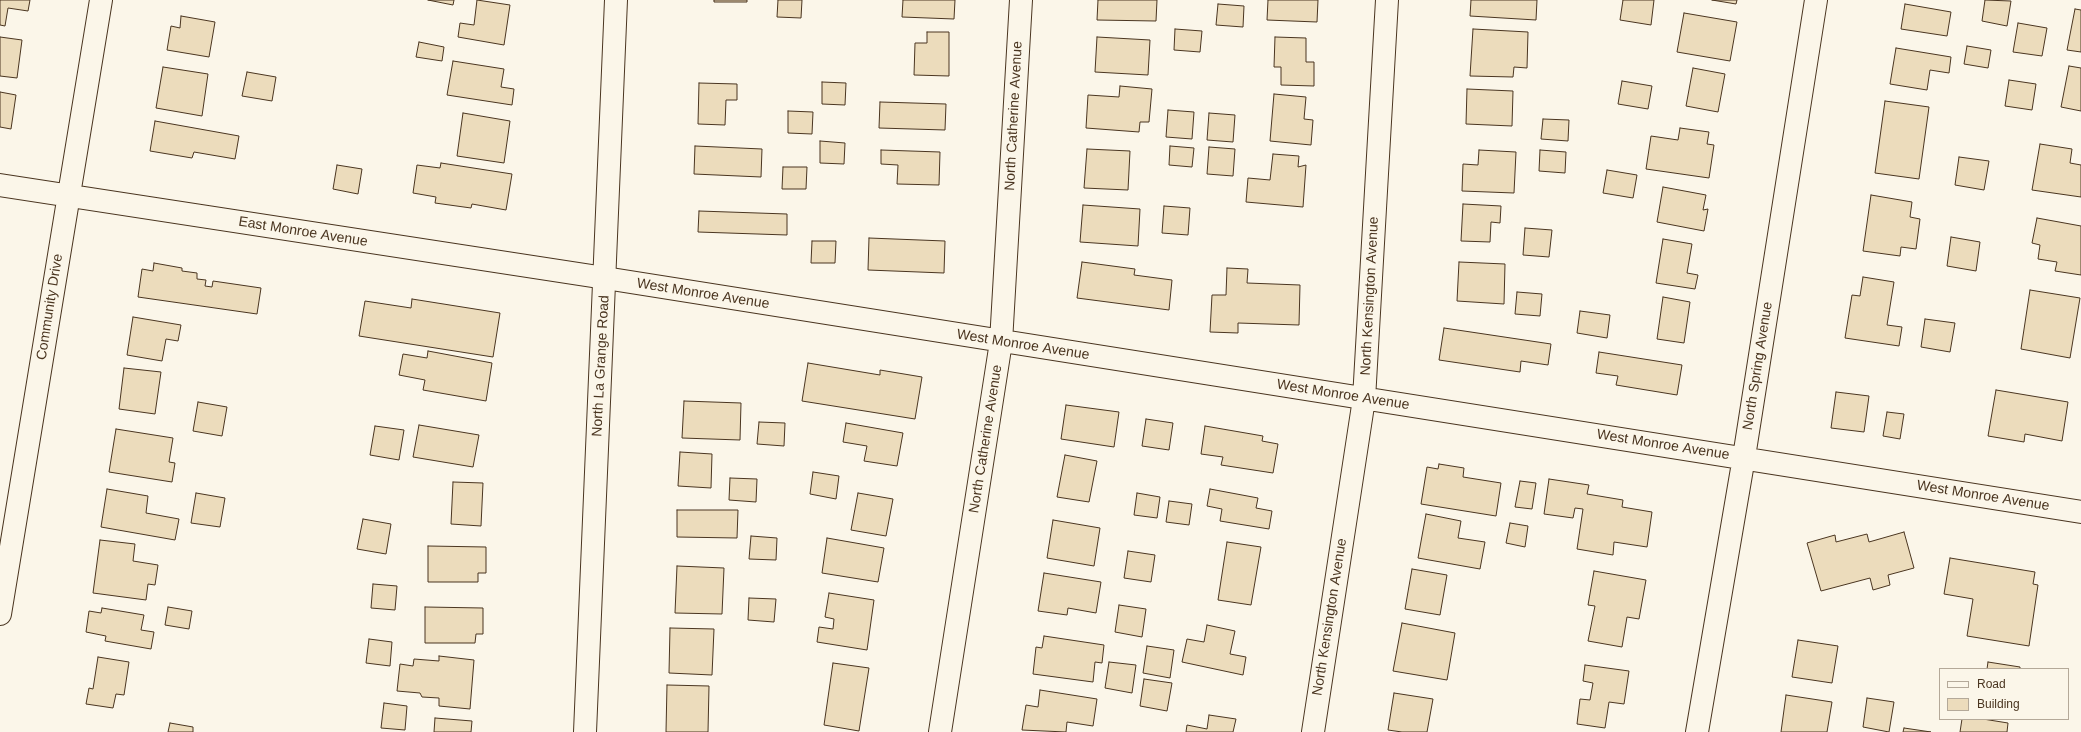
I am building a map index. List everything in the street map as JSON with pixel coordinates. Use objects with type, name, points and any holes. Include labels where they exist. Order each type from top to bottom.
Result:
[{"type":"street","name":"Community Drive","points":[[0,614],[101,0]]},
{"type":"street","name":"North La Grange Road","points":[[585,732],[616,0]]},
{"type":"street","name":"North Catherine Avenue","points":[[940,732],[1001,342],[1021,0]]},
{"type":"street","name":"North Kensington Avenue","points":[[1313,732],[1364,399],[1387,0]]},
{"type":"street","name":"North Spring Avenue","points":[[1698,732],[1744,457],[1816,0]]},
{"type":"street","name":"East Monroe Avenue","points":[[0,185],[605,278]]},
{"type":"street","name":"West Monroe Avenue","points":[[605,278],[1001,342],[1744,457],[2081,512]]},
{"type":"building","points":[[0,0],[30,0],[28,11],[8,8],[5,26],[0,25]]},
{"type":"building","points":[[428,0],[454,0],[453,5]]},
{"type":"building","points":[[477,0],[510,5],[504,45],[458,37],[460,23],[474,25]]},
{"type":"building","points":[[714,0],[747,0],[747,2],[714,2]]},
{"type":"building","points":[[778,0],[802,0],[801,18],[777,17]]},
{"type":"building","points":[[903,0],[955,0],[954,19],[902,17]]},
{"type":"building","points":[[1098,0],[1157,0],[1156,21],[1097,20]]},
{"type":"building","points":[[1268,0],[1318,0],[1317,22],[1267,20]]},
{"type":"building","points":[[1471,0],[1537,0],[1536,20],[1470,16]]},
{"type":"building","points":[[1623,0],[1654,0],[1651,25],[1620,20]]},
{"type":"building","points":[[1712,0],[1737,0],[1736,4]]},
{"type":"building","points":[[1985,0],[2011,1],[2007,26],[1982,21]]},
{"type":"building","points":[[1218,4],[1244,6],[1243,27],[1216,25]]},
{"type":"building","points":[[1905,4],[1951,12],[1947,36],[1901,29]]},
{"type":"building","points":[[2075,9],[2081,10],[2081,52],[2067,50]]},
{"type":"building","points":[[1684,13],[1737,22],[1730,61],[1677,52]]},
{"type":"building","points":[[181,16],[215,22],[209,57],[167,50],[171,26],[180,28]]},
{"type":"building","points":[[2018,23],[2047,28],[2042,56],[2013,52]]},
{"type":"building","points":[[1175,29],[1202,31],[1200,52],[1174,50]]},
{"type":"building","points":[[1473,29],[1528,32],[1527,68],[1514,67],[1513,77],[1470,76]]},
{"type":"building","points":[[927,32],[949,32],[949,76],[914,75],[915,43],[927,43]]},
{"type":"building","points":[[0,37],[22,40],[17,78],[0,76]]},
{"type":"building","points":[[1097,37],[1150,40],[1148,75],[1095,72]]},
{"type":"building","points":[[1275,37],[1306,38],[1306,62],[1314,62],[1314,86],[1281,85],[1281,67],[1274,67]]},
{"type":"building","points":[[419,42],[444,47],[442,61],[416,57]]},
{"type":"building","points":[[1967,46],[1991,50],[1988,68],[1964,64]]},
{"type":"building","points":[[1896,48],[1951,57],[1949,73],[1930,70],[1927,90],[1890,84]]},
{"type":"building","points":[[453,61],[504,69],[501,87],[514,89],[512,105],[447,95]]},
{"type":"building","points":[[2069,66],[2081,68],[2081,111],[2061,107]]},
{"type":"building","points":[[163,67],[208,74],[202,116],[156,108]]},
{"type":"building","points":[[1693,68],[1725,74],[1718,112],[1686,106]]},
{"type":"building","points":[[247,72],[276,77],[272,101],[242,96]]},
{"type":"building","points":[[2009,80],[2036,84],[2032,110],[2005,106]]},
{"type":"building","points":[[1622,81],[1652,86],[1648,109],[1618,104]]},
{"type":"building","points":[[822,82],[846,83],[845,105],[822,104]]},
{"type":"building","points":[[699,83],[737,84],[737,100],[726,100],[725,125],[698,124]]},
{"type":"building","points":[[1120,86],[1152,89],[1149,122],[1140,122],[1139,132],[1086,128],[1088,95],[1119,97]]},
{"type":"building","points":[[1467,89],[1513,91],[1512,126],[1466,124]]},
{"type":"building","points":[[0,92],[16,95],[11,129],[0,127]]},
{"type":"building","points":[[1274,94],[1306,97],[1304,119],[1313,120],[1311,145],[1270,141]]},
{"type":"building","points":[[1885,101],[1929,107],[1919,179],[1875,173]]},
{"type":"building","points":[[880,102],[946,104],[945,130],[879,128]]},
{"type":"building","points":[[1168,110],[1194,112],[1192,139],[1166,137]]},
{"type":"building","points":[[788,111],[813,112],[812,134],[788,133]]},
{"type":"building","points":[[463,113],[510,121],[504,163],[457,156]]},
{"type":"building","points":[[1209,113],[1235,115],[1233,142],[1207,140]]},
{"type":"building","points":[[1543,119],[1569,120],[1568,141],[1541,139]]},
{"type":"building","points":[[155,121],[239,136],[235,159],[194,152],[192,158],[150,151]]},
{"type":"building","points":[[1680,128],[1709,132],[1707,144],[1714,145],[1709,178],[1646,169],[1651,136],[1678,140]]},
{"type":"building","points":[[820,141],[845,143],[844,164],[820,163]]},
{"type":"building","points":[[2040,144],[2072,149],[2070,163],[2081,165],[2081,197],[2032,190]]},
{"type":"building","points":[[695,146],[762,149],[761,177],[694,174]]},
{"type":"building","points":[[1170,146],[1194,148],[1192,167],[1169,165]]},
{"type":"building","points":[[1209,147],[1235,149],[1233,176],[1207,174]]},
{"type":"building","points":[[1087,149],[1130,151],[1128,190],[1084,188]]},
{"type":"building","points":[[881,150],[940,152],[939,185],[897,184],[898,165],[881,164]]},
{"type":"building","points":[[1479,150],[1516,152],[1514,193],[1462,191],[1463,164],[1478,165]]},
{"type":"building","points":[[1540,150],[1566,152],[1565,173],[1539,171]]},
{"type":"building","points":[[1273,154],[1299,156],[1298,167],[1306,165],[1303,207],[1246,202],[1248,178],[1270,180]]},
{"type":"building","points":[[1959,157],[1989,161],[1984,190],[1955,185]]},
{"type":"building","points":[[441,163],[512,174],[506,210],[472,204],[471,208],[435,203],[436,197],[413,193],[417,165],[440,168]]},
{"type":"building","points":[[337,165],[362,169],[358,194],[333,189]]},
{"type":"building","points":[[783,167],[807,167],[806,189],[782,189]]},
{"type":"building","points":[[1607,170],[1637,175],[1633,198],[1603,193]]},
{"type":"building","points":[[1663,187],[1706,195],[1703,210],[1708,209],[1704,231],[1657,222]]},
{"type":"building","points":[[1871,195],[1912,202],[1910,217],[1920,219],[1916,249],[1901,247],[1900,256],[1863,251]]},
{"type":"building","points":[[1463,204],[1501,206],[1500,223],[1491,222],[1490,242],[1461,241]]},
{"type":"building","points":[[1083,205],[1140,209],[1138,246],[1080,242]]},
{"type":"building","points":[[1164,206],[1190,208],[1188,235],[1162,233]]},
{"type":"building","points":[[699,211],[787,214],[787,235],[698,232]]},
{"type":"building","points":[[2037,218],[2081,226],[2081,275],[2055,271],[2057,262],[2038,259],[2040,245],[2032,243]]},
{"type":"building","points":[[1525,228],[1552,230],[1549,257],[1523,255]]},
{"type":"building","points":[[1951,237],[1980,242],[1976,271],[1947,266]]},
{"type":"building","points":[[869,238],[945,241],[944,273],[868,270]]},
{"type":"building","points":[[1663,239],[1692,244],[1687,273],[1698,275],[1695,289],[1656,283]]},
{"type":"building","points":[[812,241],[836,241],[835,263],[811,263]]},
{"type":"building","points":[[1082,262],[1135,269],[1134,275],[1172,280],[1169,310],[1077,298]]},
{"type":"building","points":[[1459,262],[1505,264],[1504,304],[1457,301]]},
{"type":"building","points":[[154,263],[182,268],[182,271],[197,273],[197,279],[206,280],[205,286],[212,287],[213,281],[261,288],[257,314],[138,297],[142,269],[153,271]]},
{"type":"building","points":[[1227,268],[1248,269],[1247,283],[1300,285],[1299,325],[1238,323],[1238,333],[1210,332],[1212,295],[1226,295]]},
{"type":"building","points":[[1863,277],[1894,282],[1887,325],[1902,327],[1899,346],[1845,338],[1852,295],[1860,296]]},
{"type":"building","points":[[2030,290],[2080,298],[2070,358],[2021,349]]},
{"type":"building","points":[[1517,292],[1542,294],[1540,316],[1515,314]]},
{"type":"building","points":[[1663,297],[1690,302],[1684,343],[1657,339]]},
{"type":"building","points":[[412,299],[500,313],[493,357],[359,336],[365,301],[411,308]]},
{"type":"building","points":[[1580,311],[1610,315],[1607,338],[1577,333]]},
{"type":"building","points":[[133,317],[181,325],[178,341],[166,339],[162,361],[127,355]]},
{"type":"building","points":[[1925,319],[1955,323],[1950,352],[1921,347]]},
{"type":"building","points":[[1444,328],[1551,344],[1548,365],[1521,361],[1520,372],[1439,360]]},
{"type":"building","points":[[428,351],[492,363],[486,401],[423,390],[425,380],[399,375],[403,354],[427,358]]},
{"type":"building","points":[[1599,352],[1682,365],[1677,395],[1616,385],[1618,376],[1596,373]]},
{"type":"building","points":[[808,363],[880,375],[880,370],[922,377],[915,419],[802,401]]},
{"type":"building","points":[[124,368],[161,372],[155,414],[119,409]]},
{"type":"building","points":[[1996,390],[2068,402],[2062,441],[2025,434],[2024,442],[1988,436]]},
{"type":"building","points":[[1836,392],[1869,396],[1864,432],[1831,428]]},
{"type":"building","points":[[684,401],[741,403],[740,440],[682,438]]},
{"type":"building","points":[[198,402],[227,407],[222,436],[193,431]]},
{"type":"building","points":[[1066,405],[1119,412],[1114,447],[1061,439]]},
{"type":"building","points":[[1887,412],[1904,414],[1900,439],[1883,436]]},
{"type":"building","points":[[1146,419],[1173,423],[1169,450],[1142,446]]},
{"type":"building","points":[[759,422],[785,423],[784,446],[757,444]]},
{"type":"building","points":[[846,423],[903,433],[897,466],[864,461],[867,446],[843,442]]},
{"type":"building","points":[[419,425],[479,435],[473,467],[413,457]]},
{"type":"building","points":[[375,426],[404,430],[399,460],[370,455]]},
{"type":"building","points":[[1205,426],[1263,436],[1262,441],[1278,444],[1273,473],[1221,465],[1223,457],[1201,454]]},
{"type":"building","points":[[116,429],[173,438],[169,462],[175,463],[172,482],[109,472]]},
{"type":"building","points":[[680,452],[712,454],[711,488],[678,486]]},
{"type":"building","points":[[1065,455],[1097,461],[1089,502],[1057,497]]},
{"type":"building","points":[[1439,464],[1464,468],[1463,477],[1501,483],[1496,516],[1421,504],[1427,467],[1438,469]]},
{"type":"building","points":[[813,472],[839,476],[836,499],[810,494]]},
{"type":"building","points":[[730,478],[757,479],[756,502],[729,500]]},
{"type":"building","points":[[1549,479],[1589,485],[1587,494],[1623,500],[1622,507],[1652,512],[1647,547],[1614,542],[1613,555],[1577,549],[1583,509],[1575,508],[1573,518],[1544,514]]},
{"type":"building","points":[[1520,481],[1536,483],[1532,509],[1515,507]]},
{"type":"building","points":[[453,482],[483,483],[481,526],[451,524]]},
{"type":"building","points":[[107,489],[148,496],[146,513],[179,519],[175,540],[101,527]]},
{"type":"building","points":[[1210,489],[1258,498],[1256,508],[1272,511],[1269,529],[1220,521],[1222,509],[1207,506]]},
{"type":"building","points":[[196,493],[225,498],[220,527],[191,523]]},
{"type":"building","points":[[858,493],[893,499],[886,536],[851,530]]},
{"type":"building","points":[[1137,493],[1160,497],[1157,518],[1134,515]]},
{"type":"building","points":[[1169,501],[1192,504],[1189,525],[1166,522]]},
{"type":"building","points":[[677,510],[738,510],[737,538],[677,537]]},
{"type":"building","points":[[1426,514],[1461,521],[1458,538],[1485,542],[1480,569],[1418,558]]},
{"type":"building","points":[[363,519],[391,524],[386,554],[357,549]]},
{"type":"building","points":[[1053,520],[1100,528],[1094,566],[1047,558]]},
{"type":"building","points":[[1510,523],[1528,526],[1525,547],[1506,543]]},
{"type":"building","points":[[1904,532],[1914,568],[1888,575],[1890,585],[1873,590],[1870,578],[1821,591],[1807,543],[1835,535],[1836,542],[1867,534],[1869,542]]},
{"type":"building","points":[[751,536],[777,538],[776,560],[749,559]]},
{"type":"building","points":[[827,538],[884,548],[878,582],[822,573]]},
{"type":"building","points":[[100,540],[135,544],[133,561],[158,565],[155,585],[148,584],[146,600],[93,593]]},
{"type":"building","points":[[1227,542],[1261,547],[1251,605],[1218,600]]},
{"type":"building","points":[[428,546],[486,547],[486,573],[478,573],[478,582],[428,582]]},
{"type":"building","points":[[1128,551],[1155,555],[1151,582],[1124,578]]},
{"type":"building","points":[[1950,558],[2035,572],[2033,584],[2038,585],[2029,646],[1967,636],[1973,599],[1944,594]]},
{"type":"building","points":[[677,566],[724,568],[722,614],[675,613]]},
{"type":"building","points":[[1412,569],[1447,575],[1440,615],[1405,609]]},
{"type":"building","points":[[1594,571],[1646,580],[1639,619],[1627,617],[1622,647],[1588,641],[1595,606],[1588,605]]},
{"type":"building","points":[[1044,573],[1101,582],[1096,613],[1068,608],[1067,615],[1038,611]]},
{"type":"building","points":[[373,584],[397,586],[395,610],[371,608]]},
{"type":"building","points":[[829,593],[874,600],[867,650],[817,642],[819,627],[833,629],[834,619],[825,617]]},
{"type":"building","points":[[749,598],[776,599],[774,622],[748,620]]},
{"type":"building","points":[[1119,605],[1146,609],[1142,637],[1115,632]]},
{"type":"building","points":[[168,607],[192,611],[189,629],[165,625]]},
{"type":"building","points":[[425,607],[483,608],[483,634],[476,634],[475,643],[425,643]]},
{"type":"building","points":[[102,608],[144,615],[141,630],[154,632],[151,649],[105,641],[106,636],[86,632],[89,611],[101,613]]},
{"type":"building","points":[[1402,623],[1455,633],[1447,680],[1393,671]]},
{"type":"building","points":[[1207,625],[1235,631],[1230,654],[1246,657],[1243,675],[1182,662],[1187,639],[1204,642]]},
{"type":"building","points":[[670,628],[714,629],[712,675],[669,673]]},
{"type":"building","points":[[1044,636],[1104,645],[1102,663],[1095,662],[1093,682],[1033,674],[1036,647],[1042,648]]},
{"type":"building","points":[[369,639],[392,642],[390,666],[366,663]]},
{"type":"building","points":[[1798,640],[1838,646],[1832,683],[1792,677]]},
{"type":"building","points":[[1147,646],[1174,650],[1170,678],[1143,673]]},
{"type":"building","points":[[439,656],[474,660],[470,709],[439,706],[439,698],[422,697],[420,693],[397,691],[400,664],[413,666],[414,659],[439,661]]},
{"type":"building","points":[[98,657],[129,662],[124,695],[116,694],[113,708],[86,704],[89,688],[93,689]]},
{"type":"building","points":[[1109,662],[1136,665],[1132,693],[1105,688]]},
{"type":"building","points":[[1988,662],[2020,667],[2020,668],[1987,668]]},
{"type":"building","points":[[833,663],[869,668],[859,731],[824,725]]},
{"type":"building","points":[[1585,665],[1629,671],[1624,704],[1609,702],[1605,728],[1577,724],[1580,699],[1590,700],[1593,683],[1583,681]]},
{"type":"building","points":[[1144,679],[1172,683],[1167,711],[1140,706]]},
{"type":"building","points":[[667,685],[709,686],[708,732],[666,732]]},
{"type":"building","points":[[1040,690],[1097,699],[1093,726],[1067,722],[1066,732],[1022,730],[1026,705],[1038,707]]},
{"type":"building","points":[[1394,693],[1433,699],[1427,732],[1402,732],[1388,730]]},
{"type":"building","points":[[1786,695],[1832,702],[1827,732],[1781,732]]},
{"type":"building","points":[[1867,698],[1894,702],[1889,732],[1863,727]]},
{"type":"building","points":[[384,703],[407,706],[405,730],[381,728]]},
{"type":"building","points":[[1209,715],[1236,719],[1233,732],[1186,732],[1187,725],[1207,729]]},
{"type":"building","points":[[435,718],[472,721],[471,732],[434,732]]},
{"type":"building","points":[[1962,720],[1989,720],[2008,723],[2007,732],[1960,732]]},
{"type":"building","points":[[170,723],[193,727],[193,732],[168,732]]},
{"type":"building","points":[[1904,728],[1931,732],[1903,732]]}]
